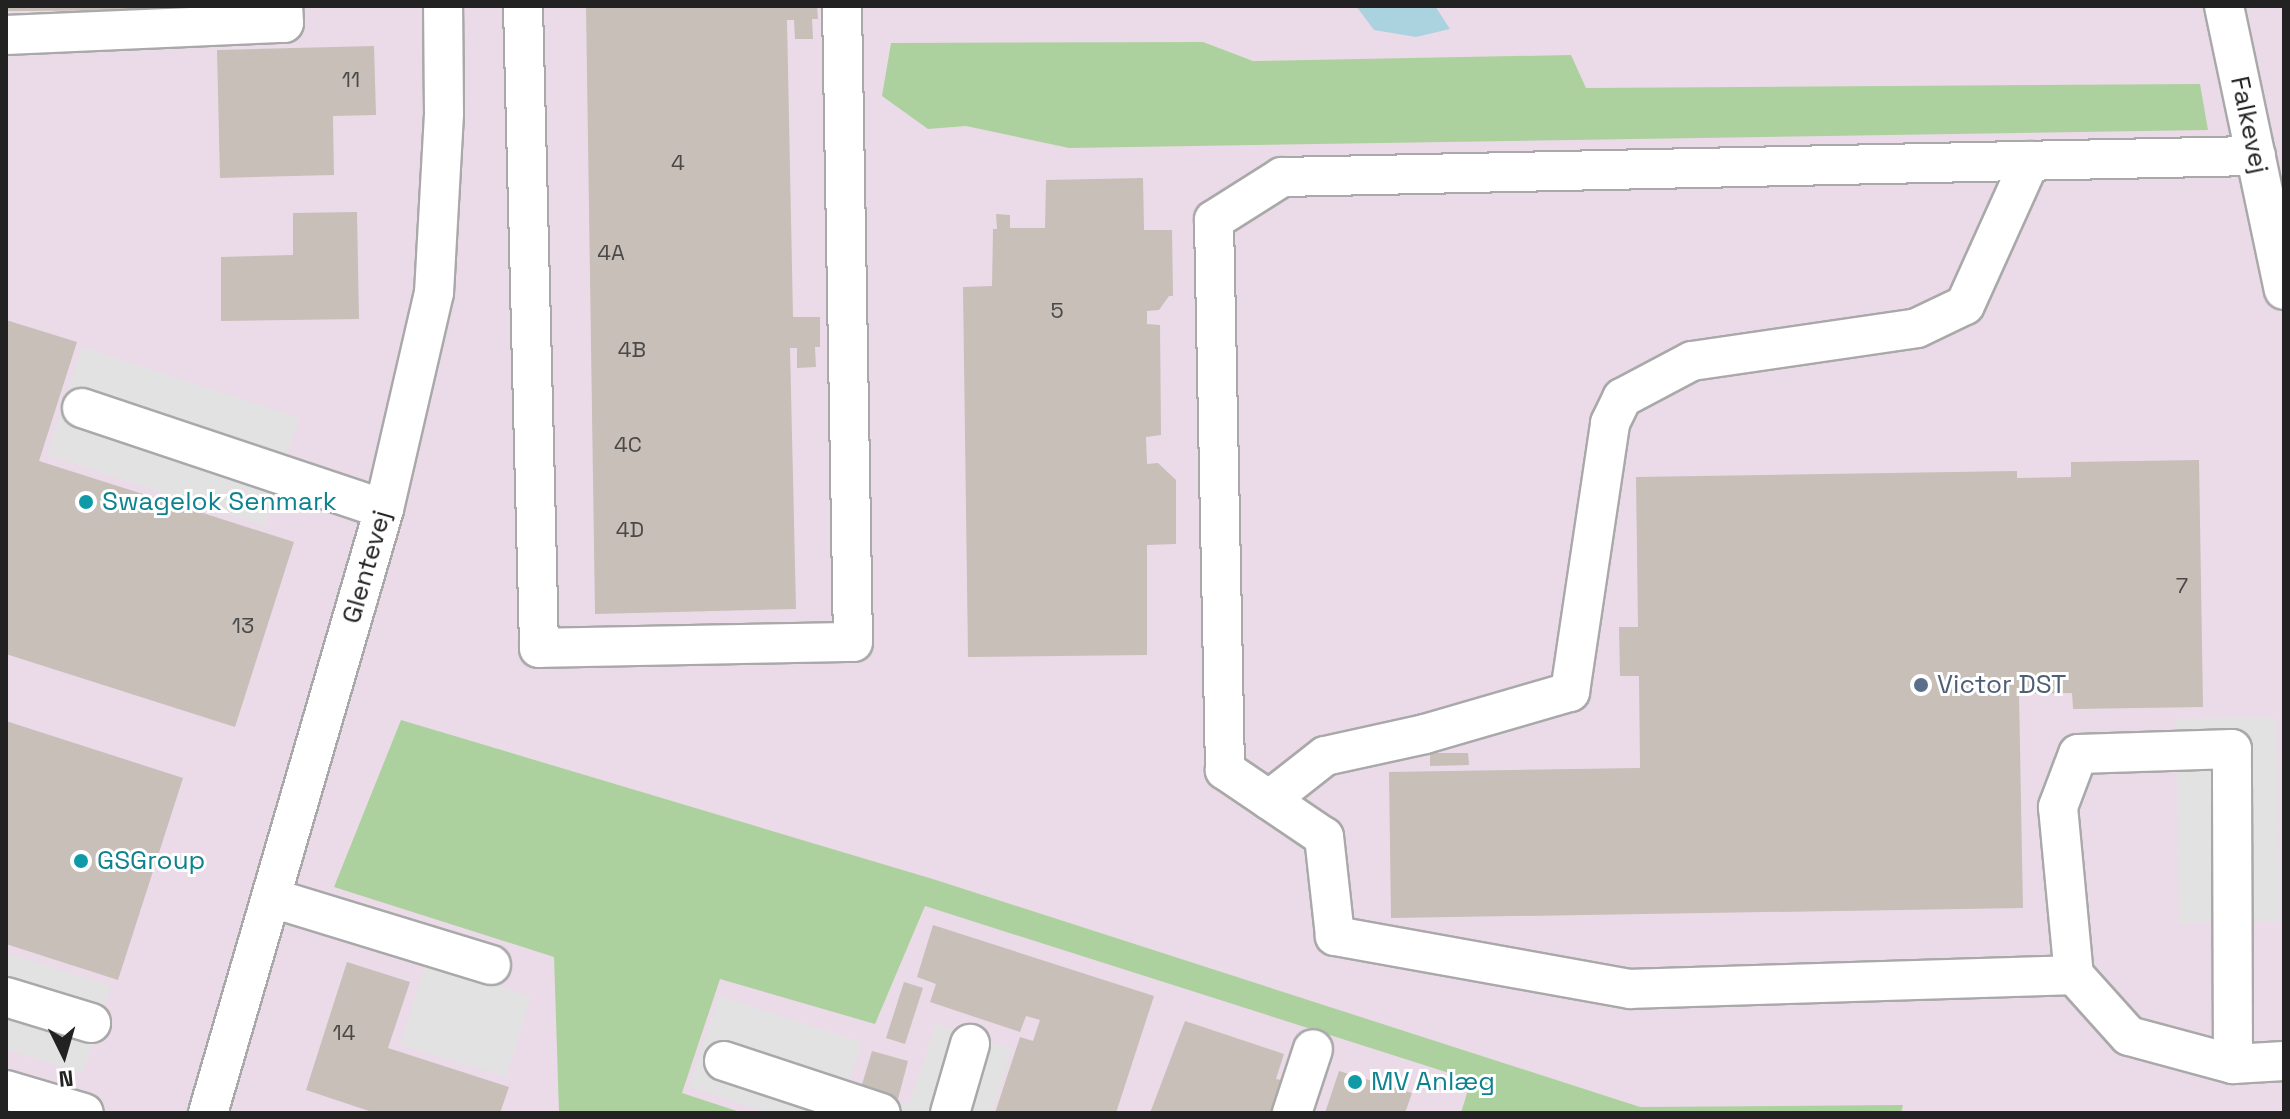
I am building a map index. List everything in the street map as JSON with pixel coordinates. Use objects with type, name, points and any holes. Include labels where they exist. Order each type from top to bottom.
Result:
[{"type":"street","points":[[6,35],[284,23],[283,6]]},
{"type":"street","name":"Glentevej","points":[[208,1113],[384,509],[434,293],[444,113],[443,6]]},
{"type":"street","points":[[523,6],[539,648],[853,642],[842,6]]},
{"type":"street","name":"Falkevej","points":[[2224,6],[2256,156],[2274,197],[2284,290]]},
{"type":"street","points":[[2074,975],[1630,989],[1335,936],[1324,837],[1225,770],[1214,220],[1282,177],[2256,156]]},
{"type":"street","points":[[1269,800],[1325,756],[1425,734],[1570,692],[1610,423],[1622,398],[1692,361],[1917,328],[1965,305],[2030,161]]},
{"type":"street","points":[[82,408],[384,509]]},
{"type":"street","points":[[2233,1064],[2232,749],[2078,754],[2058,807],[2074,975],[2129,1036],[2233,1064],[2284,1061]]},
{"type":"street","points":[[272,898],[491,965]]},
{"type":"street","points":[[6,997],[91,1023]]},
{"type":"street","points":[[950,1113],[970,1044]]},
{"type":"street","points":[[1292,1113],[1313,1049]]},
{"type":"street","points":[[724,1061],[881,1113]]},
{"type":"street","points":[[6,1090],[84,1113]]},
{"type":"shaded area","points":[[6,6],[2284,6],[2284,1113],[6,1113]]},
{"type":"shaded area","points":[[82,347],[299,418],[264,526],[47,455]]},
{"type":"shaded area","points":[[2276,717],[2280,921],[2179,923],[2176,719]]},
{"type":"shaded area","points":[[6,953],[111,986],[82,1074],[6,1049]]},
{"type":"shaded area","points":[[425,964],[531,996],[506,1077],[400,1045]]},
{"type":"shaded area","points":[[719,996],[862,1042],[848,1085],[909,1104],[936,1024],[1012,1049],[992,1113],[769,1113],[689,1087]]},
{"type":"green space","points":[[1203,42],[1253,61],[1571,55],[1586,88],[2200,84],[2208,130],[1069,148],[966,126],[928,129],[882,96],[891,43]]},
{"type":"green space","points":[[401,720],[936,880],[1640,1107],[1903,1105],[1901,1113],[1461,1113],[1471,1080],[925,906],[875,1024],[720,979],[682,1093],[743,1113],[559,1113],[554,957],[334,887]]},
{"type":"water","points":[[1356,6],[1435,6],[1450,29],[1416,37],[1374,30]]},
{"type":"building","points":[[6,6],[237,6],[237,10],[6,11]]},
{"type":"building","points":[[586,6],[817,6],[818,19],[812,19],[813,39],[795,39],[794,20],[787,20],[793,317],[820,317],[820,347],[815,347],[816,367],[797,368],[797,348],[790,348],[796,609],[595,614]]},
{"type":"building","points":[[374,46],[376,115],[333,116],[334,175],[220,178],[217,50]]},
{"type":"building","points":[[1143,178],[1144,230],[1172,230],[1173,296],[1169,296],[1159,310],[1147,311],[1147,324],[1160,325],[1161,435],[1146,437],[1147,464],[1158,463],[1176,480],[1176,544],[1147,545],[1147,655],[968,657],[963,287],[992,286],[996,214],[1010,215],[1010,228],[1045,228],[1046,180]]},
{"type":"building","points":[[357,212],[359,319],[221,321],[221,257],[293,255],[293,213]]},
{"type":"building","name":"Swagelok Senmark","points":[[6,320],[77,342],[39,461],[294,542],[235,727],[6,654]]},
{"type":"building","name":"Victor DST","points":[[2199,460],[2203,707],[2073,709],[2072,693],[2019,694],[2023,908],[1391,918],[1389,772],[1640,768],[1639,676],[1620,676],[1619,627],[1638,627],[1636,477],[2017,471],[2017,478],[2071,477],[2071,462]]},
{"type":"building","name":"GSGroup","points":[[6,721],[183,778],[118,980],[6,944]]},
{"type":"building","points":[[1430,753],[1468,753],[1469,765],[1430,766]]},
{"type":"building","points":[[933,925],[1154,996],[1116,1113],[995,1113],[1020,1037],[1033,1041],[1040,1020],[1026,1016],[1020,1032],[930,1002],[936,984],[917,977]]},
{"type":"building","points":[[347,962],[410,982],[388,1048],[509,1087],[500,1113],[375,1113],[306,1090]]},
{"type":"building","points":[[904,982],[923,988],[905,1044],[886,1038]]},
{"type":"building","points":[[1185,1021],[1284,1054],[1276,1079],[1281,1080],[1271,1113],[1150,1113]]},
{"type":"building","points":[[872,1051],[908,1061],[898,1099],[861,1088]]},
{"type":"building","name":"MV Anlæg","points":[[1339,1071],[1412,1093],[1405,1113],[1325,1113]]},
{"type":"place","name":"Swagelok Senmark","points":[[86,502]]},
{"type":"place","name":"Victor DST","points":[[1921,685]]},
{"type":"place","name":"GSGroup","points":[[81,861]]},
{"type":"place","name":"MV Anlæg","points":[[1355,1082]]}]
